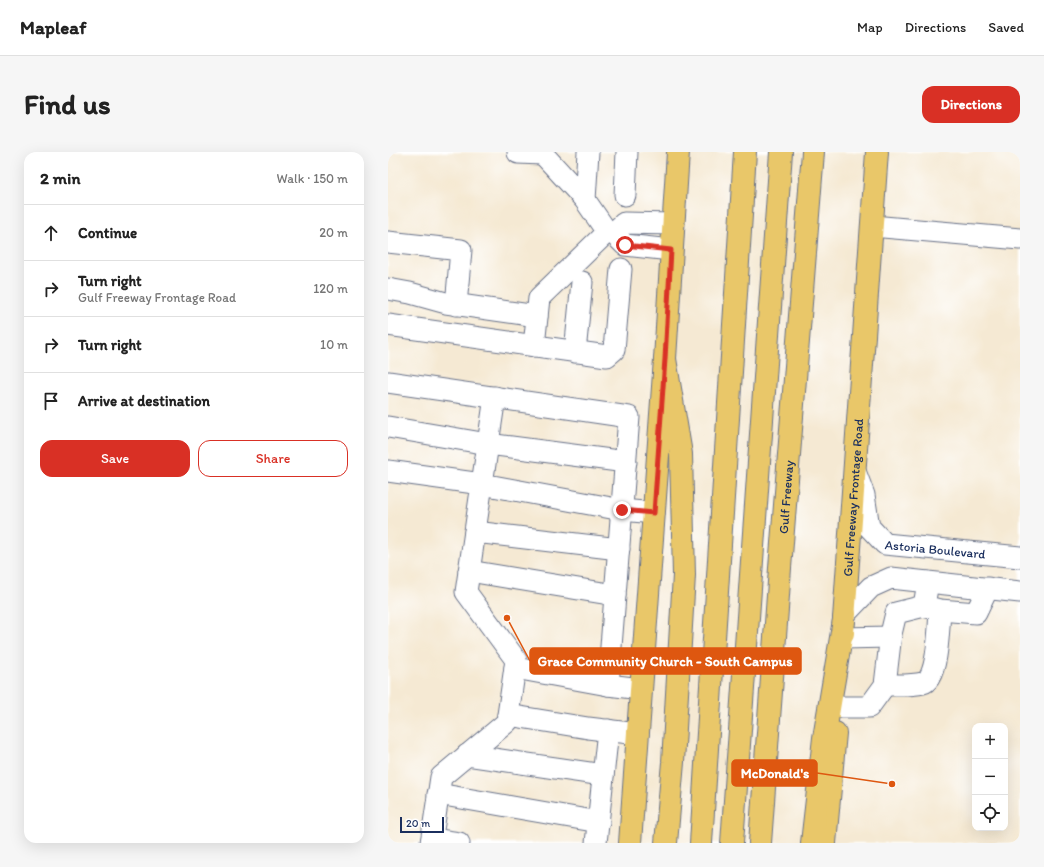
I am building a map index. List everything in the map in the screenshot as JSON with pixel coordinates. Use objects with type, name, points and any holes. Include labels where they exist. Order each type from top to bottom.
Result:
[{"type":"main road","points":[[630,843],[665,359],[672,224],[678,152]]},
{"type":"main road","points":[[701,843],[745,152]]},
{"type":"main road","points":[[732,836],[780,152]]},
{"type":"main road","name":"Gulf Freeway","points":[[760,843],[813,152]]},
{"type":"main road","name":"Gulf Freeway Frontage Road","points":[[825,843],[845,614],[877,152]]},
{"type":"main road","points":[[665,359],[681,454],[684,575],[674,762],[666,843]]},
{"type":"main road","points":[[812,843],[824,738],[845,614]]},
{"type":"street","points":[[585,200],[588,152]]},
{"type":"street","points":[[625,195],[627,152]]},
{"type":"street","points":[[518,153],[542,153],[585,200],[610,233],[625,245],[671,250]]},
{"type":"street","points":[[534,346],[539,298],[610,233],[624,223],[672,224]]},
{"type":"street","points":[[872,226],[1020,239]]},
{"type":"street","points":[[388,242],[461,250],[456,305]]},
{"type":"street","points":[[388,325],[607,356],[614,350],[621,269]]},
{"type":"street","points":[[575,352],[582,282]]},
{"type":"street","points":[[388,289],[456,305],[537,316]]},
{"type":"street","points":[[388,382],[629,417],[608,685]]},
{"type":"street","points":[[459,843],[431,841],[441,777],[507,722],[516,660],[466,592],[495,397]]},
{"type":"street","points":[[388,428],[488,444],[626,462]]},
{"type":"street","name":"Astoria Boulevard","points":[[855,471],[864,495],[869,527],[885,544],[1020,557]]},
{"type":"street","points":[[388,472],[482,484],[622,510],[654,513]]},
{"type":"street","points":[[475,532],[619,549]]},
{"type":"street","points":[[845,614],[871,588],[891,578],[1018,592],[1020,557]]},
{"type":"street","points":[[469,571],[615,595]]},
{"type":"street","points":[[885,685],[924,683],[932,676],[937,644],[928,582]]},
{"type":"street","points":[[837,707],[869,707],[885,685],[890,637],[896,613],[932,608],[976,613],[988,588]]},
{"type":"street","points":[[843,638],[890,637]]},
{"type":"street","points":[[515,668],[608,685],[641,689]]},
{"type":"street","points":[[508,715],[638,734]]},
{"type":"street","points":[[596,843],[608,730]]},
{"type":"street","points":[[467,756],[603,776]]},
{"type":"street","points":[[438,794],[599,822]]},
{"type":"place","name":"Grace Community Church - South Campus","points":[[507,618]]},
{"type":"place","name":"McDonald's","points":[[892,784]]},
{"type":"route","points":[[622,510],[654,513],[671,250],[625,245]]}]
